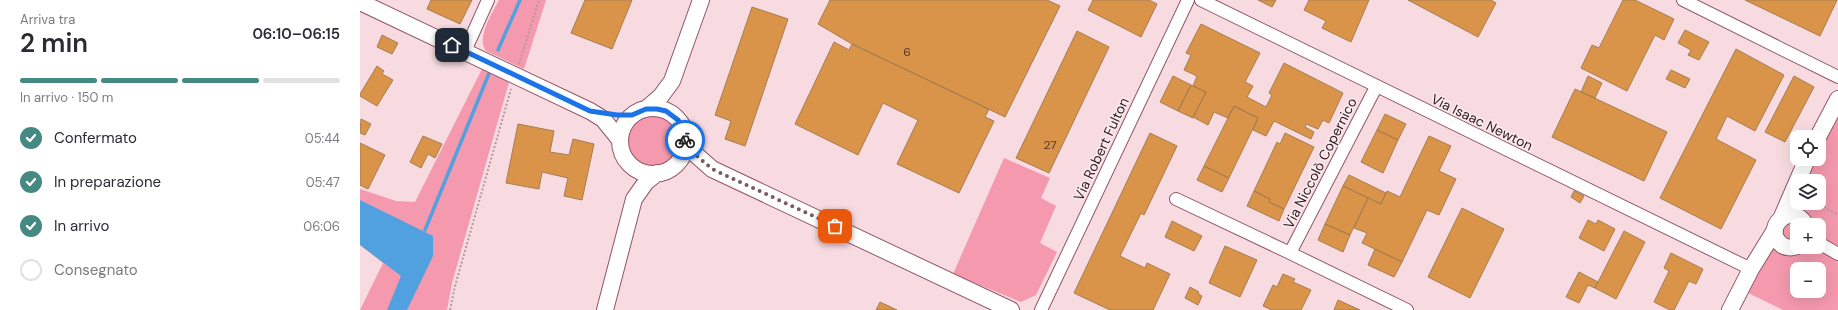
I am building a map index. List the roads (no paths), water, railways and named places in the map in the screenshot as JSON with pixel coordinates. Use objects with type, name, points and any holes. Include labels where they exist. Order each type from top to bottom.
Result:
[{"type":"street","points":[[465,51],[488,0]]},
{"type":"street","points":[[605,310],[634,199],[633,185],[628,163],[621,151],[620,140],[622,128],[639,112],[661,96],[672,81],[701,0]]},
{"type":"street","name":"Via Robert Fulton","points":[[1041,310],[1188,0]]},
{"type":"street","name":"Via Isaac Newton","points":[[1201,0],[1376,87],[1751,269]]},
{"type":"street","points":[[1683,0],[1838,77]]},
{"type":"street","points":[[360,2],[590,111],[603,119],[620,140]]},
{"type":"street","points":[[672,81],[672,99],[675,118]]},
{"type":"street","name":"Via Niccolò Copernico","points":[[1290,253],[1376,87]]},
{"type":"street","points":[[1822,130],[1838,99]]},
{"type":"street","points":[[590,111],[604,115],[662,110],[675,118],[682,127],[685,145],[682,155],[672,167],[661,173],[650,174],[641,172],[628,163]]},
{"type":"street","points":[[685,145],[712,169],[1005,308]]},
{"type":"street","points":[[672,167],[712,169]]},
{"type":"street","points":[[634,199],[646,182],[657,173]]},
{"type":"street","points":[[1176,199],[1407,310]]},
{"type":"street","points":[[1779,231],[1790,202]]},
{"type":"street","points":[[1730,310],[1751,269],[1779,231],[1788,215],[1801,215]]},
{"type":"street","points":[[1779,231],[1790,248]]},
{"type":"street","points":[[1826,248],[1838,254]]},
{"type":"water","points":[[360,200],[433,236],[433,256],[407,310],[387,310],[401,276],[360,245]]},
{"type":"waterway","points":[[498,50],[520,0]]},
{"type":"waterway","points":[[425,230],[490,71]]}]
